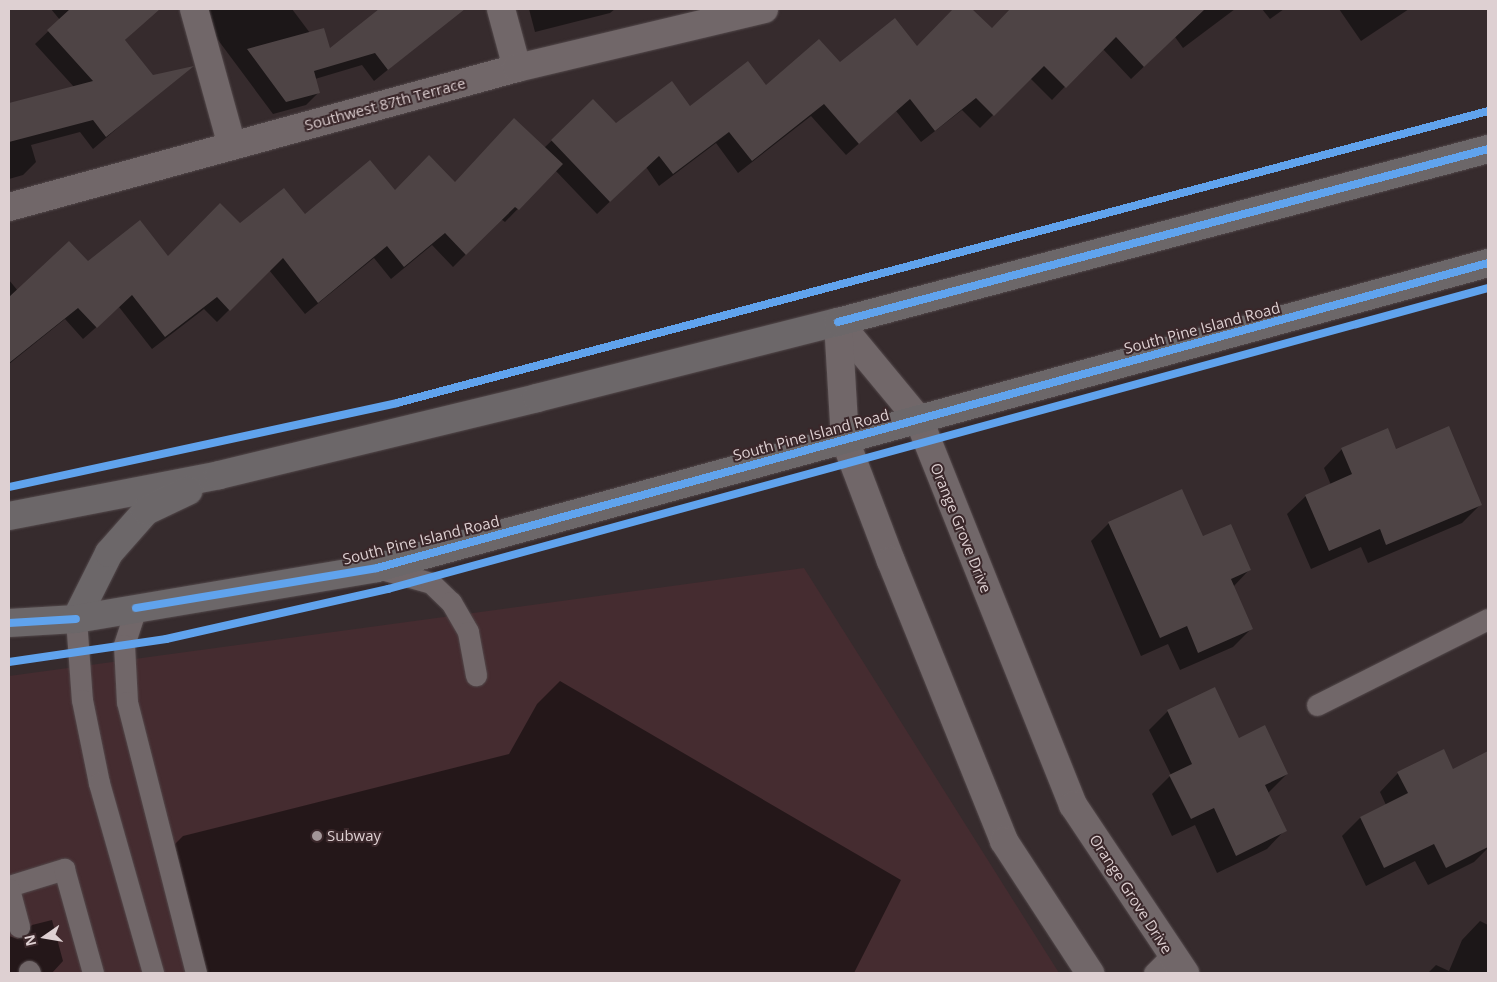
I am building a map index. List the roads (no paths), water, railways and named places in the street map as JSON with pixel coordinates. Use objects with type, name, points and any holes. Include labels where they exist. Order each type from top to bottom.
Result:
[{"type":"main road","points":[[9,516],[219,476],[838,322],[1488,149]]},
{"type":"main road","name":"South Pine Island Road","points":[[9,623],[76,618],[377,568],[1488,263]]},
{"type":"main road","points":[[76,618],[110,553],[146,511],[219,476]]},
{"type":"street","points":[[194,9],[232,146]]},
{"type":"street","points":[[501,9],[518,68]]},
{"type":"street","name":"Southwest 87th Terrace","points":[[9,206],[518,68],[764,9]]},
{"type":"street","points":[[838,322],[845,440],[1004,841],[1090,973]]},
{"type":"street","name":"Orange Grove Drive","points":[[838,322],[919,420],[1073,805],[1170,967]]},
{"type":"lane","points":[[377,568],[431,583],[451,602],[468,632],[476,675]]},
{"type":"lane","points":[[136,608],[124,645],[127,702],[196,973]]},
{"type":"lane","points":[[76,618],[82,700],[99,783],[153,973]]},
{"type":"lane","points":[[1317,705],[1488,619]]},
{"type":"lane","points":[[19,927],[9,888],[64,869],[93,973]]},
{"type":"place","name":"Subway","points":[[317,836]]}]
